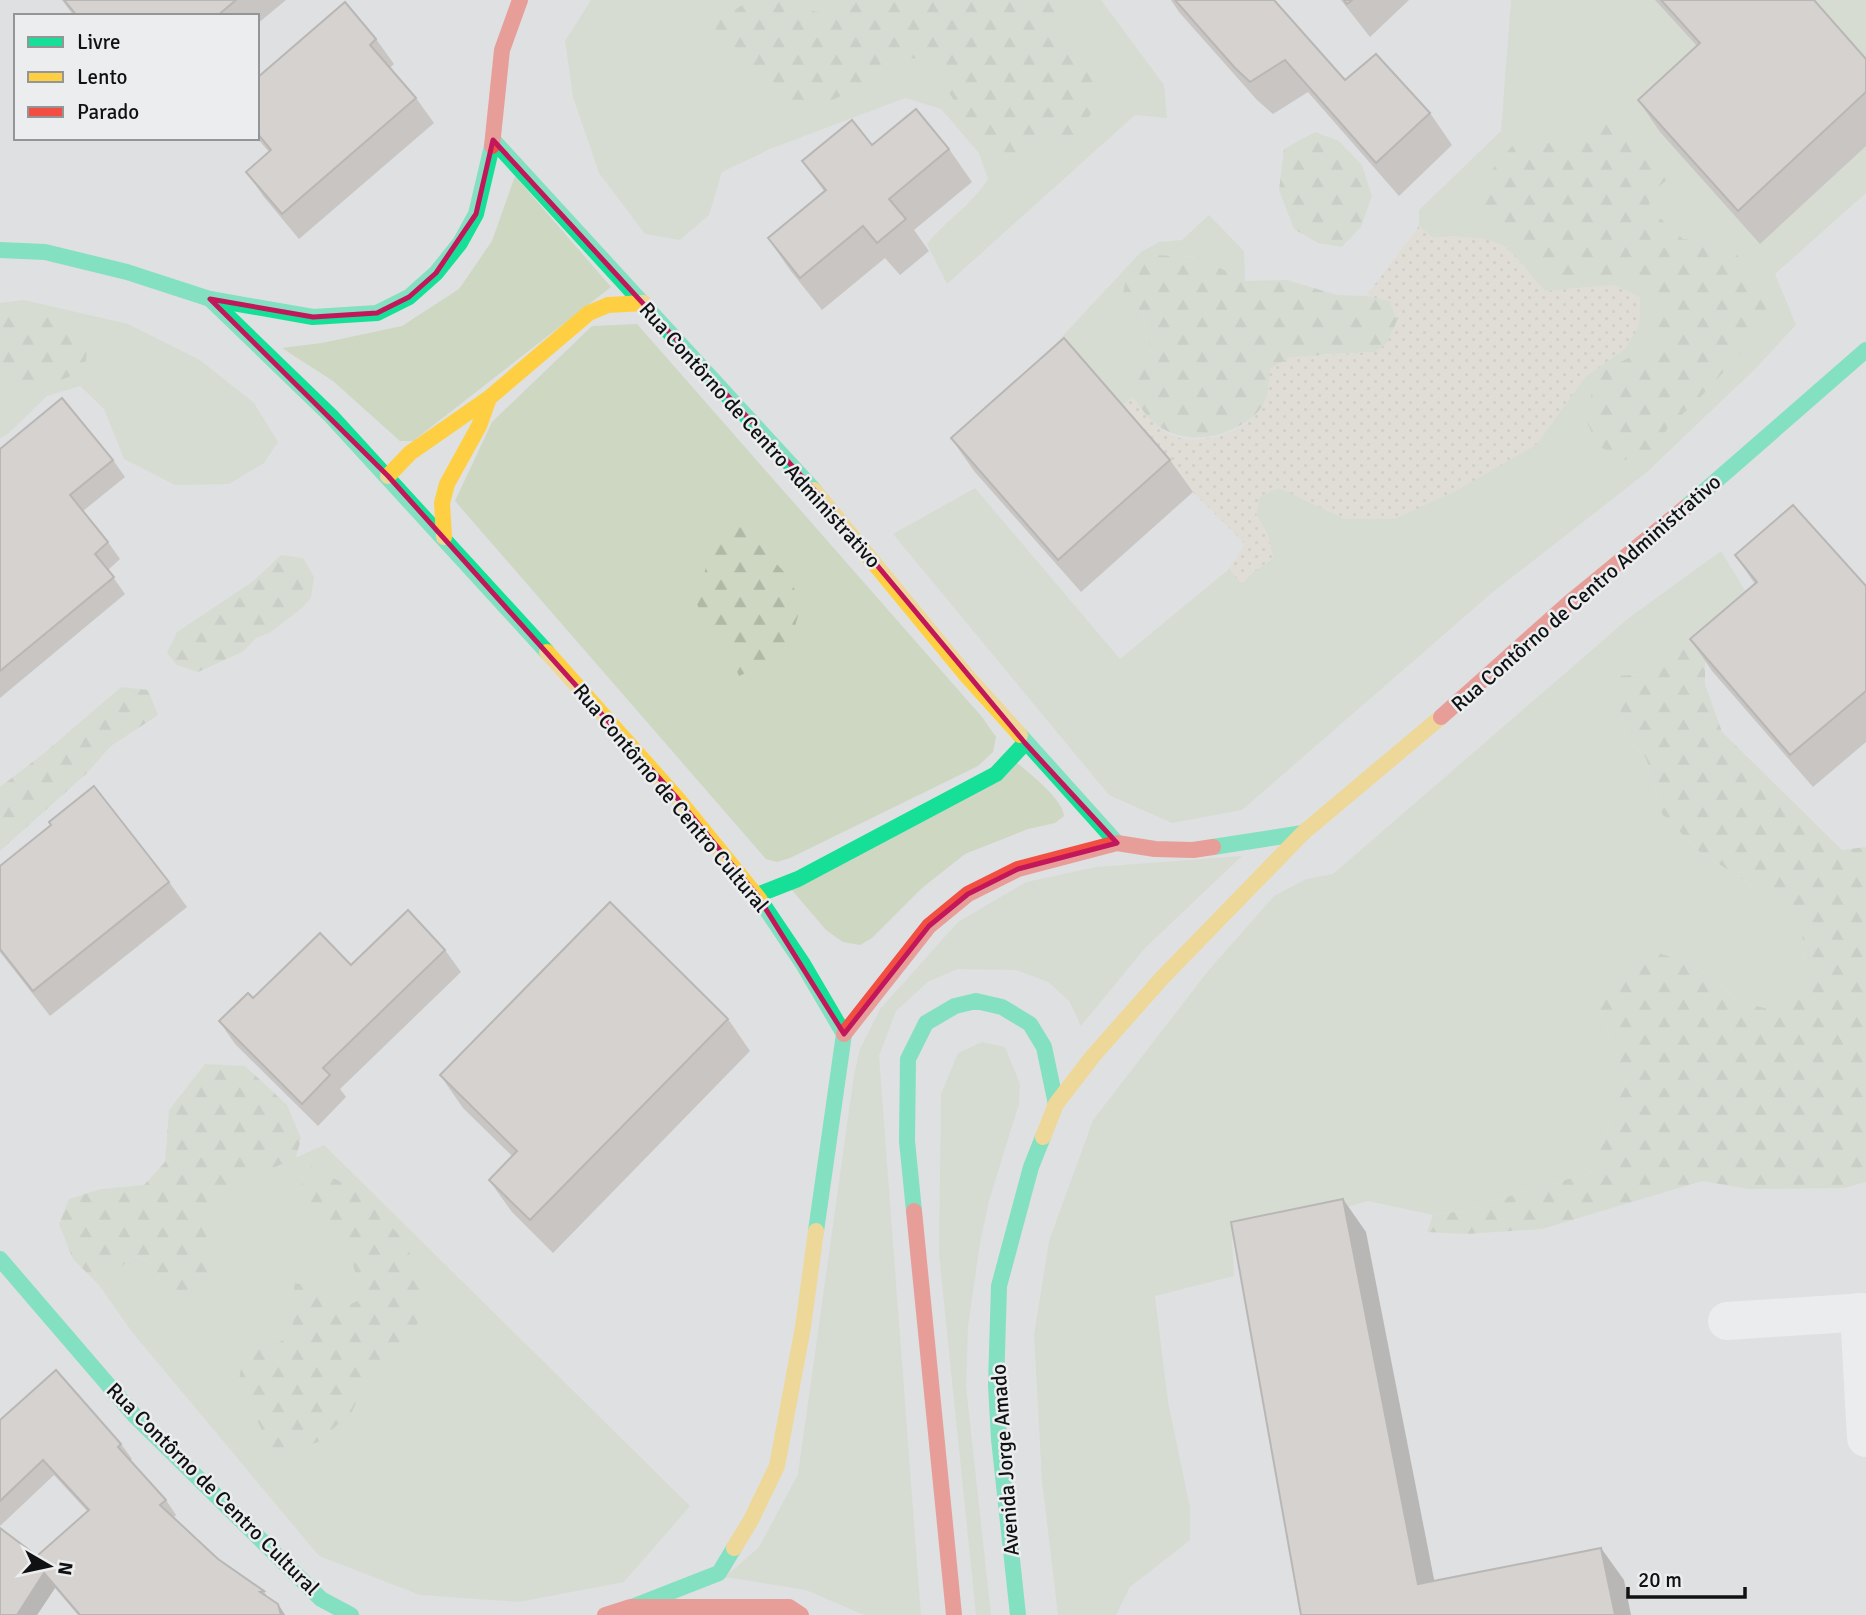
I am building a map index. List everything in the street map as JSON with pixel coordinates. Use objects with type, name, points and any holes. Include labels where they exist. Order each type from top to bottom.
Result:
[{"type":"street","points":[[493,140],[502,50],[520,0]]},
{"type":"street","name":"Rua Contôrno de Centro Cultural","points":[[0,250],[45,251],[127,272],[210,299],[313,317],[377,313],[409,297],[436,273],[460,243],[476,214],[493,140]]},
{"type":"street","name":"Rua Contôrno de Centro Administrativo","points":[[493,140],[816,492],[966,675],[1117,843]]},
{"type":"street","name":"Rua Contôrno de Centro Cultural","points":[[210,299],[331,416],[444,537],[677,798],[757,895],[803,964],[844,1034]]},
{"type":"street","points":[[388,477],[410,453],[489,398],[589,313],[608,305],[644,303]]},
{"type":"street","name":"Rua Contôrno de Centro Administrativo","points":[[1056,1104],[1093,1056],[1162,978],[1303,833],[1866,350]]},
{"type":"street","points":[[444,537],[442,503],[447,484],[479,426],[489,398]]},
{"type":"street","points":[[757,895],[798,878],[996,774],[1025,743]]},
{"type":"street","points":[[604,1615],[719,1573],[751,1520],[776,1466],[803,1327],[844,1034],[929,926],[968,894],[1018,869],[1117,843],[1155,849],[1193,850],[1303,833]]},
{"type":"street","points":[[954,1615],[907,1141],[908,1059],[926,1023],[955,1006],[976,1001],[1002,1007],[1030,1024],[1044,1047],[1056,1104]]},
{"type":"street","name":"Avenida Jorge Amado","points":[[1018,1615],[999,1439],[996,1385],[999,1286],[1031,1167],[1056,1104]]},
{"type":"street","name":"Rua Contôrno de Centro Cultural","points":[[0,1259],[135,1416],[321,1599],[351,1615]]},
{"type":"street","points":[[1727,1321],[1863,1312],[1866,1438]]},
{"type":"street","points":[[630,1607],[789,1607],[801,1615]]},
{"type":"highlighted area","points":[[493,140],[816,492],[1025,743],[1117,843],[1018,869],[968,894],[929,926],[844,1034],[757,895],[677,798],[388,476],[210,299],[313,317],[377,313],[409,297],[436,273],[476,214]]},
{"type":"green space","points":[[591,0],[1101,0],[1164,85],[1167,118],[1135,115],[947,284],[927,244],[974,197],[988,179],[979,153],[941,109],[905,98],[770,149],[722,172],[709,215],[680,240],[645,234],[599,173],[573,97],[565,41]]},
{"type":"green space","points":[[751,0],[794,0],[813,11],[836,16],[855,5],[856,0],[1086,0],[1078,7],[1059,9],[1043,21],[1042,31],[1077,43],[1101,75],[1095,108],[1076,136],[1041,143],[1010,161],[989,151],[922,58],[900,59],[843,95],[810,111],[767,98],[756,70],[744,52],[713,34],[715,21]]},
{"type":"green space","points":[[1511,0],[1866,0],[1866,193],[1775,274],[1796,325],[1756,368],[1646,473],[1493,592],[1242,810],[1172,823],[1109,795],[893,534],[975,488],[1120,659],[1229,569],[1242,583],[1273,558],[1268,535],[1256,514],[1260,496],[1279,488],[1304,498],[1536,445],[1585,377],[1624,349],[1639,326],[1640,297],[1613,285],[1545,291],[1506,247],[1455,236],[1433,238],[1419,226],[1419,210],[1501,131]]},
{"type":"green space","points":[[1606,122],[1637,131],[1667,168],[1669,178],[1648,196],[1651,210],[1683,239],[1725,243],[1738,256],[1744,272],[1772,306],[1767,325],[1695,403],[1668,427],[1657,448],[1625,460],[1598,446],[1585,418],[1594,385],[1605,370],[1652,346],[1654,322],[1647,282],[1622,275],[1558,285],[1473,206],[1480,184],[1518,139],[1533,136],[1548,143],[1565,145],[1578,137],[1593,140]]},
{"type":"green space","points":[[1315,132],[1339,141],[1362,165],[1372,196],[1361,227],[1342,247],[1318,243],[1294,229],[1279,190],[1284,149]]},
{"type":"green space","points":[[515,176],[611,287],[413,441],[400,441],[333,381],[282,348],[322,343],[402,326],[459,289],[492,241]]},
{"type":"green space","points":[[1209,215],[1244,251],[1245,281],[1199,257],[1156,255],[1123,295],[1142,313],[1151,351],[1131,372],[1133,397],[1119,408],[1071,384],[1044,356],[1141,252],[1159,242],[1182,240]]},
{"type":"green space","points":[[1156,255],[1199,257],[1245,281],[1287,280],[1337,295],[1366,296],[1390,301],[1397,321],[1386,345],[1375,352],[1325,354],[1270,369],[1263,406],[1241,425],[1208,437],[1180,435],[1167,431],[1143,413],[1131,389],[1131,372],[1151,351],[1142,313],[1123,295],[1132,269],[1141,261]]},
{"type":"green space","points":[[24,300],[128,324],[200,360],[254,403],[278,442],[264,463],[229,484],[175,485],[124,459],[104,409],[80,386],[47,396],[9,433],[0,438],[0,303]]},
{"type":"green space","points":[[11,310],[70,319],[88,337],[86,361],[69,377],[14,396],[6,373],[0,367],[0,311]]},
{"type":"green space","points":[[637,324],[982,717],[996,737],[993,752],[978,766],[790,858],[777,862],[766,859],[455,501],[492,422],[592,326]]},
{"type":"green space","points":[[743,527],[785,573],[802,602],[792,636],[771,662],[739,676],[726,646],[713,641],[697,604],[708,558],[725,528]]},
{"type":"green space","points":[[1721,551],[1749,597],[1705,657],[1666,662],[1646,674],[1614,676],[1626,737],[1646,758],[1662,814],[1701,853],[1747,882],[1802,932],[1805,980],[1775,1011],[1742,1003],[1695,966],[1597,1004],[1617,1056],[1617,1104],[1591,1173],[1530,1189],[1469,1210],[1433,1215],[1368,1201],[1232,1240],[1234,1276],[1155,1296],[1168,1402],[1190,1507],[1190,1540],[1130,1587],[1116,1615],[1058,1615],[1042,1481],[1034,1335],[1049,1241],[1093,1120],[1208,971],[1274,896],[1306,879],[1333,874],[1630,617]]},
{"type":"green space","points":[[281,555],[303,558],[314,577],[311,598],[302,608],[271,632],[256,638],[242,652],[198,672],[177,665],[167,653],[177,632],[252,582]]},
{"type":"green space","points":[[1687,646],[1705,657],[1705,684],[1722,732],[1842,850],[1866,847],[1866,1182],[1844,1188],[1749,1189],[1702,1181],[1542,1229],[1465,1234],[1427,1232],[1433,1215],[1469,1210],[1530,1189],[1591,1173],[1617,1104],[1617,1056],[1597,1004],[1643,947],[1695,966],[1742,1003],[1774,1010],[1805,980],[1802,932],[1747,882],[1701,853],[1662,814],[1646,758],[1626,737],[1613,676],[1646,674]]},
{"type":"green space","points":[[121,687],[148,690],[158,715],[111,746],[87,773],[0,851],[0,787]]},
{"type":"green space","points":[[1017,763],[1052,795],[1064,816],[1055,823],[1028,829],[965,854],[922,888],[872,938],[860,945],[843,942],[826,930],[791,889]]},
{"type":"green space","points":[[1242,856],[1145,948],[1081,1026],[1069,1001],[1048,982],[1016,970],[957,969],[928,982],[896,1011],[879,1056],[921,1615],[864,1615],[806,1590],[725,1577],[759,1547],[798,1474],[854,1075],[860,1049],[880,1009],[958,922],[1026,882],[1096,867]]},
{"type":"green space","points":[[982,1042],[1005,1047],[1020,1084],[1019,1104],[989,1201],[980,1243],[968,1327],[966,1386],[991,1615],[976,1615],[939,1254],[941,1094],[958,1053]]},
{"type":"green space","points":[[205,1064],[245,1066],[287,1105],[301,1138],[296,1158],[252,1177],[200,1223],[221,1268],[182,1297],[157,1294],[152,1263],[134,1256],[99,1285],[73,1259],[59,1224],[69,1199],[101,1189],[144,1185],[165,1162],[169,1110]]},
{"type":"green space","points":[[324,1145],[690,1506],[624,1582],[519,1602],[420,1595],[319,1556],[132,1332],[99,1285],[133,1256],[152,1263],[252,1177]]},
{"type":"green space","points":[[307,1164],[356,1190],[406,1242],[423,1297],[417,1326],[403,1354],[367,1377],[352,1412],[318,1442],[274,1458],[239,1379],[247,1338],[276,1343],[295,1336],[290,1310],[295,1283],[324,1289],[345,1307],[363,1298],[346,1242],[300,1193]]},
{"type":"sand","points":[[1419,226],[1433,238],[1472,237],[1501,244],[1518,259],[1545,291],[1613,285],[1640,297],[1639,326],[1625,349],[1585,377],[1536,445],[1454,492],[1395,519],[1344,519],[1279,488],[1260,496],[1256,514],[1268,535],[1273,558],[1242,584],[1229,569],[1245,544],[1193,492],[1119,408],[1133,397],[1165,432],[1183,439],[1210,438],[1237,428],[1258,412],[1265,401],[1270,369],[1290,357],[1375,352],[1386,344],[1397,321],[1390,301],[1366,296]]},
{"type":"building","points":[[64,0],[236,0],[219,14],[75,14]]},
{"type":"building","points":[[1175,0],[1274,0],[1345,80],[1376,54],[1430,113],[1376,163],[1285,60],[1250,82]]},
{"type":"building","points":[[1661,0],[1814,0],[1866,59],[1866,92],[1738,211],[1638,100],[1700,43]]},
{"type":"building","points":[[345,2],[376,39],[370,45],[416,98],[282,214],[246,172],[271,150],[259,135],[259,76]]},
{"type":"building","points":[[916,109],[949,149],[889,199],[906,219],[877,243],[863,226],[800,278],[768,238],[826,190],[802,161],[852,120],[872,145]]},
{"type":"building","points":[[1064,338],[1170,460],[1058,560],[951,438]]},
{"type":"building","points":[[62,398],[113,460],[70,495],[108,542],[95,554],[114,577],[0,671],[0,449]]},
{"type":"building","points":[[1793,505],[1866,586],[1866,691],[1790,755],[1690,639],[1757,582],[1735,555]]},
{"type":"building","points":[[94,786],[169,882],[33,991],[0,949],[0,866]]},
{"type":"building","points":[[610,902],[728,1019],[530,1220],[489,1180],[517,1151],[440,1075]]},
{"type":"building","points":[[408,910],[445,950],[323,1068],[330,1075],[302,1104],[219,1021],[248,993],[253,998],[320,933],[351,965]]},
{"type":"building","points":[[1343,1199],[1418,1584],[1601,1548],[1615,1615],[1301,1615],[1231,1222]]},
{"type":"building","points":[[56,1370],[121,1444],[118,1447],[166,1500],[160,1505],[218,1559],[264,1591],[260,1592],[278,1604],[281,1615],[80,1615],[44,1573],[17,1615],[0,1615],[0,1528],[37,1556],[89,1510],[43,1460],[0,1501],[0,1420]]},
{"type":"traffic: fast","points":[[493,140],[814,490]]},
{"type":"traffic: fast","points":[[0,250],[45,252],[127,272],[210,299],[313,317],[377,313],[409,297],[436,273],[460,243],[476,214],[492,146]]},
{"type":"traffic: fast","points":[[210,299],[331,416],[547,652]]},
{"type":"traffic: fast","points":[[1686,507],[1866,350]]},
{"type":"traffic: fast","points":[[1020,735],[1117,843]]},
{"type":"traffic: fast","points":[[757,895],[798,879],[996,774],[1025,743]]},
{"type":"traffic: fast","points":[[1213,847],[1303,833]]},
{"type":"traffic: fast","points":[[760,900],[803,964],[844,1034],[816,1231]]},
{"type":"traffic: fast","points":[[914,1211],[907,1141],[908,1059],[926,1023],[955,1006],[976,1001],[1002,1007],[1030,1024],[1044,1047],[1056,1104]]},
{"type":"traffic: fast","points":[[1018,1615],[999,1439],[996,1385],[999,1286],[1031,1167],[1043,1137]]},
{"type":"traffic: fast","points":[[0,1259],[135,1416],[321,1599],[351,1615]]},
{"type":"traffic: fast","points":[[632,1607],[719,1573],[734,1548]]},
{"type":"traffic: slow","points":[[444,537],[442,503],[447,484],[479,426],[489,398],[589,313],[608,305],[644,303]]},
{"type":"traffic: slow","points":[[388,476],[410,453],[489,398]]},
{"type":"traffic: slow","points":[[814,490],[966,675],[1020,735]]},
{"type":"traffic: slow","points":[[547,652],[677,798],[760,900]]},
{"type":"traffic: slow","points":[[1043,1137],[1056,1104],[1093,1056],[1162,978],[1303,833],[1441,717]]},
{"type":"traffic: slow","points":[[734,1548],[777,1466],[803,1327],[816,1231]]},
{"type":"traffic: jam","points":[[492,146],[502,50],[520,0]]},
{"type":"traffic: jam","points":[[1441,717],[1569,603],[1686,507]]},
{"type":"traffic: jam","points":[[844,1034],[929,926],[968,894],[1018,869],[1117,843],[1155,849],[1193,850],[1213,847]]},
{"type":"traffic: jam","points":[[914,1211],[954,1615]]},
{"type":"traffic: jam","points":[[605,1615],[630,1607],[789,1607],[801,1615]]}]
